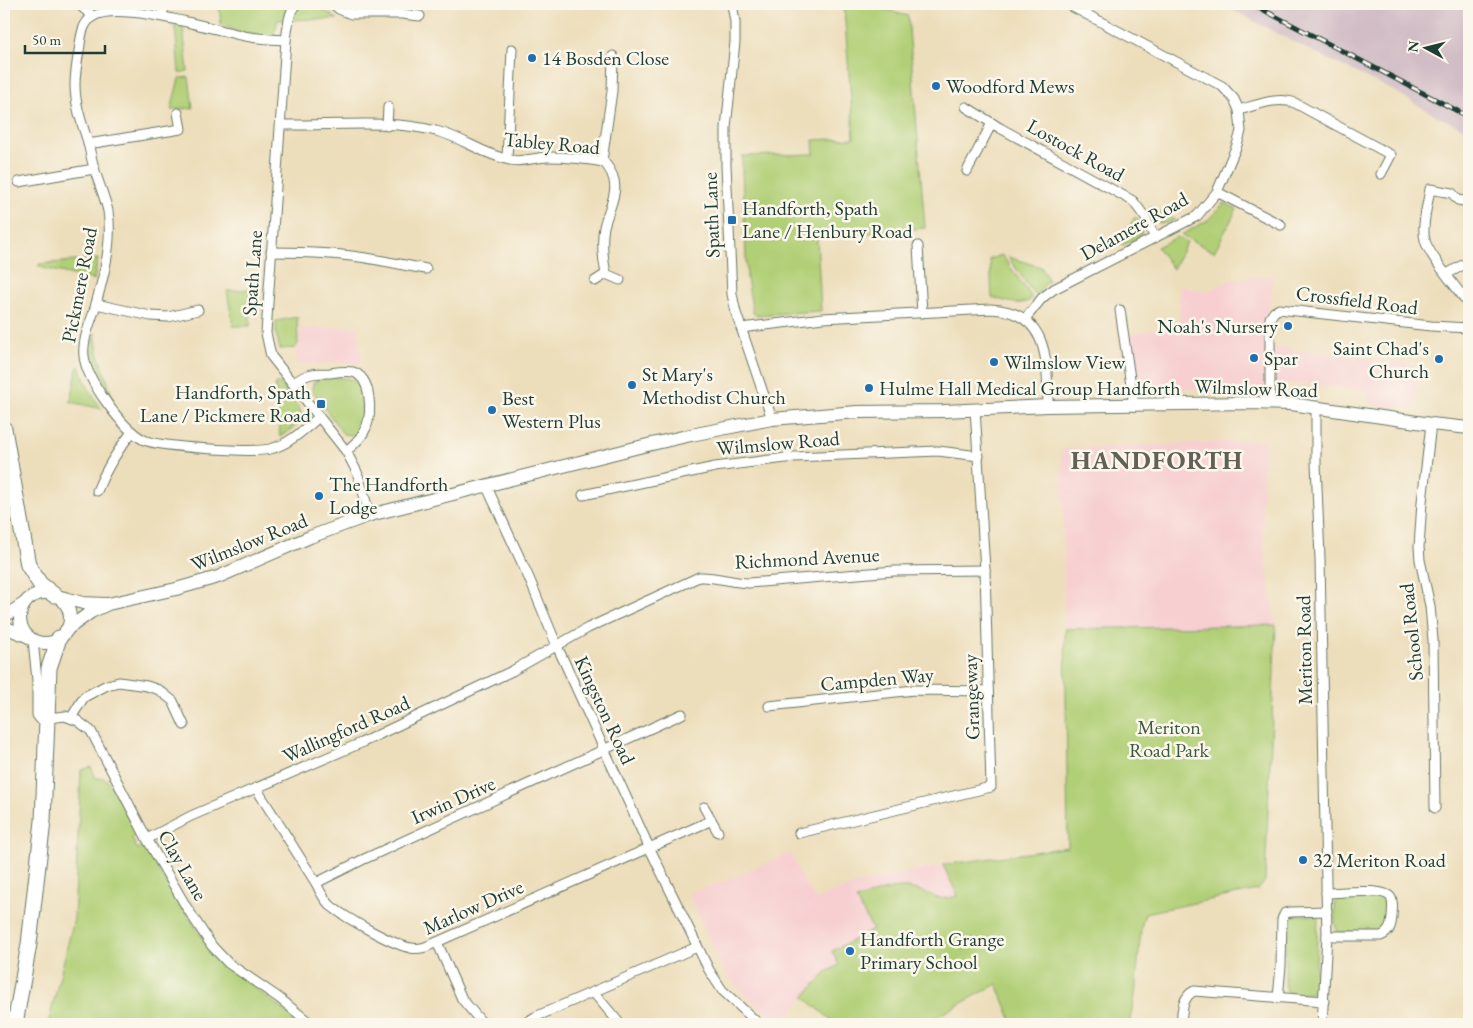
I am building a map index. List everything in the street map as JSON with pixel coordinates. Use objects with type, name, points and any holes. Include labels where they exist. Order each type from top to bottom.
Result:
[{"type":"highway","points":[[4,429],[28,565],[40,584],[56,596]]},
{"type":"highway","points":[[15,1024],[29,944],[38,868],[46,764],[49,668],[63,634]]},
{"type":"main road","name":"Wilmslow Road","points":[[56,596],[83,603],[108,604],[176,590],[218,577],[310,537],[370,515],[691,435],[772,419],[857,412],[975,410],[1048,406],[1270,404],[1316,407],[1469,428]]},
{"type":"main road","points":[[4,616],[40,594],[56,596],[65,603],[70,621],[63,634],[45,643],[4,627]]},
{"type":"main road","points":[[27,601],[21,612],[20,619],[24,631],[31,639]]},
{"type":"main road","name":"Wilmslow Road","points":[[63,634],[92,612],[108,604]]},
{"type":"street","points":[[78,4],[92,16],[116,10],[196,23],[242,36],[286,40]]},
{"type":"street","points":[[161,16],[166,4]]},
{"type":"street","name":"Spath Lane","points":[[296,4],[288,25],[286,40],[266,333],[271,356],[346,451],[357,472],[370,515]]},
{"type":"street","points":[[333,4],[351,14],[420,16]]},
{"type":"street","name":"Spath Lane","points":[[732,4],[735,42],[728,108],[726,165],[732,294],[741,328],[772,419]]},
{"type":"street","points":[[1067,4],[1222,86],[1234,99],[1239,110],[1278,101],[1288,100],[1295,103],[1391,155],[1381,174]]},
{"type":"street","name":"Pickmere Road","points":[[92,16],[84,27],[75,85],[80,120],[107,207],[110,229],[107,256],[86,337],[84,356],[93,381],[116,416],[132,432],[144,440],[161,444],[228,449],[269,449],[291,439],[319,417]]},
{"type":"street","points":[[507,159],[512,49]]},
{"type":"street","points":[[602,161],[612,91],[613,56]]},
{"type":"street","points":[[387,126],[388,107]]},
{"type":"street","name":"Lostock Road","points":[[966,107],[1133,201],[1145,216],[1155,238]]},
{"type":"street","name":"Delamere Road","points":[[1026,319],[1042,298],[1054,289],[1197,216],[1217,192],[1237,145],[1240,131],[1239,110]]},
{"type":"street","points":[[88,144],[181,129],[178,113]]},
{"type":"street","points":[[967,171],[992,123]]},
{"type":"street","name":"Tabley Road","points":[[281,125],[387,126],[436,131],[452,136],[480,151],[507,159],[519,161],[547,157],[602,161],[612,171],[615,181],[614,194],[604,227],[602,247],[606,274]]},
{"type":"street","points":[[19,182],[94,170]]},
{"type":"street","points":[[1469,202],[1458,200],[1452,193],[1430,189],[1424,226],[1424,240],[1430,252],[1469,304]]},
{"type":"street","points":[[1217,192],[1281,225]]},
{"type":"street","points":[[918,246],[922,313]]},
{"type":"street","points":[[271,252],[308,252],[372,258],[426,269]]},
{"type":"street","points":[[1447,274],[1468,262]]},
{"type":"street","points":[[595,281],[606,274],[620,280]]},
{"type":"street","points":[[96,304],[151,316],[168,317],[198,310]]},
{"type":"street","points":[[741,328],[823,318],[997,309],[1026,319],[1043,344],[1047,358],[1048,406]]},
{"type":"street","name":"Crossfield Road","points":[[1270,404],[1270,318],[1279,309],[1431,326],[1469,328]]},
{"type":"street","points":[[1120,310],[1134,406]]},
{"type":"street","points":[[294,383],[305,375],[314,373],[351,372],[363,379],[368,388],[368,420],[362,435],[354,446],[346,451]]},
{"type":"street","name":"Meriton Road","points":[[1316,407],[1327,911],[1322,1024]]},
{"type":"street","name":"Grangeway","points":[[798,833],[991,786],[985,570],[975,410]]},
{"type":"street","name":"School Road","points":[[1432,424],[1422,502],[1419,547],[1430,606],[1433,640],[1435,808]]},
{"type":"street","points":[[97,491],[105,470],[132,432]]},
{"type":"street","name":"Wilmslow Road","points":[[583,495],[715,467],[794,458],[938,451],[979,456]]},
{"type":"street","name":"Kingston Road","points":[[486,485],[529,578],[557,646],[697,947],[722,990],[759,1024]]},
{"type":"street","name":"Richmond Avenue","points":[[557,646],[588,628],[699,577],[712,576],[736,583],[894,571],[985,570]]},
{"type":"street","points":[[31,639],[37,680],[37,715],[40,718],[65,716],[72,718],[84,697],[107,685],[119,682],[147,686],[159,690],[173,701],[184,726]]},
{"type":"street","name":"Wallingford Road","points":[[147,839],[191,816],[378,734],[512,671],[557,646]]},
{"type":"street","name":"Campden Way","points":[[769,706],[914,690],[988,692]]},
{"type":"street","name":"Irwin Drive","points":[[316,883],[362,860],[682,714]]},
{"type":"street","name":"Clay Lane","points":[[72,718],[91,731],[147,839],[187,908],[218,954],[279,998],[311,1024]]},
{"type":"street","name":"Marlow Drive","points":[[256,788],[316,883],[324,899],[331,906],[400,945],[422,949],[710,821]]},
{"type":"street","points":[[704,807],[710,821],[718,832]]},
{"type":"street","points":[[1326,893],[1376,891],[1391,896],[1392,901],[1391,925],[1386,934],[1381,936],[1327,936]]},
{"type":"street","points":[[1278,998],[1282,919],[1285,914],[1291,912],[1327,911]]},
{"type":"street","points":[[437,942],[462,999],[482,1024]]},
{"type":"street","points":[[524,1024],[697,947]]},
{"type":"street","points":[[1181,1024],[1186,997],[1194,991],[1324,1000]]},
{"type":"street","points":[[594,993],[620,1024]]},
{"type":"shaded area","points":[[1221,4],[1469,4],[1469,131],[1433,114],[1394,91],[1305,48]]},
{"type":"shaded area","points":[[1273,275],[1271,301],[1266,315],[1266,388],[1183,389],[1183,392],[1136,394],[1127,335],[1180,322],[1179,287],[1185,286],[1187,288],[1209,291],[1230,280]]},
{"type":"shaded area","points":[[358,327],[361,364],[352,364],[350,362],[297,364],[296,348],[300,348],[300,329]]},
{"type":"shaded area","points":[[1274,347],[1420,366],[1414,409],[1367,404],[1368,391],[1306,383],[1275,385]]},
{"type":"shaded area","points":[[1264,440],[1262,508],[1264,549],[1276,625],[1065,629],[1062,449]]},
{"type":"shaded area","name":"Handforth Grange Primary School","points":[[790,853],[806,886],[817,900],[828,894],[870,880],[943,865],[1002,981],[923,1024],[836,1024],[804,997],[781,1024],[778,1024],[742,992],[726,974],[688,893],[717,884]]},
{"type":"green space","points":[[219,4],[318,4],[337,19],[278,20],[273,37],[241,33],[221,25]]},
{"type":"green space","points":[[869,5],[908,16],[925,228],[817,238],[821,311],[756,315],[753,313],[747,279],[742,156],[814,154],[813,140],[854,138],[844,9]]},
{"type":"green space","points":[[175,26],[183,27],[188,71],[179,73]]},
{"type":"green space","points":[[189,77],[193,108],[171,110],[179,78]]},
{"type":"green space","points":[[1224,203],[1237,209],[1214,252],[1181,235],[1208,220]]},
{"type":"green space","points":[[1150,206],[1175,220],[1165,223],[1157,222],[1152,216]]},
{"type":"green space","points":[[1135,217],[1141,225],[1141,234],[1136,239],[1122,245],[1120,243]]},
{"type":"green space","points":[[1177,237],[1187,242],[1173,269],[1157,247]]},
{"type":"green space","points":[[1002,255],[1031,296],[1031,299],[1027,302],[1013,303],[992,298],[990,259]]},
{"type":"green space","points":[[1008,257],[1041,267],[1049,281],[1038,294],[1034,294]]},
{"type":"green space","points":[[98,259],[94,280],[39,267],[39,264]]},
{"type":"green space","points":[[250,289],[250,326],[233,326],[227,291]]},
{"type":"green space","points":[[297,317],[298,344],[295,348],[280,349],[276,334],[276,321]]},
{"type":"green space","points":[[95,333],[99,357],[114,401],[100,377],[94,360],[93,342]]},
{"type":"green space","points":[[79,366],[89,388],[102,409],[71,402],[77,368]]},
{"type":"green space","points":[[324,377],[353,380],[360,386],[364,397],[365,410],[361,428],[356,433],[352,435],[343,434],[312,390],[313,383]]},
{"type":"green space","points":[[275,383],[280,383],[299,408],[302,416],[297,425],[280,437]]},
{"type":"green space","name":"Meriton Road Park","points":[[1276,625],[1265,881],[1258,890],[1145,913],[1141,928],[1135,996],[1129,1024],[1013,1024],[997,984],[923,1024],[836,1024],[804,997],[826,972],[839,965],[832,951],[873,930],[856,900],[886,890],[901,888],[917,890],[940,898],[958,896],[943,865],[1068,847],[1065,629]]},
{"type":"green space","points":[[91,767],[96,778],[105,778],[112,786],[138,834],[132,838],[137,849],[145,845],[163,878],[217,959],[302,1024],[48,1024],[74,919],[81,770]]},
{"type":"green space","points":[[1340,896],[1382,896],[1388,908],[1384,929],[1381,932],[1338,932],[1335,925],[1335,902]]},
{"type":"green space","points":[[1292,916],[1316,916],[1318,919],[1315,985],[1313,992],[1303,994],[1292,993],[1286,991],[1285,986],[1286,924],[1287,920]]},
{"type":"railway","points":[[1252,4],[1469,117]]},
{"type":"place","name":"14 Bosden Close","points":[[532,58]]},
{"type":"place","name":"Woodford Mews","points":[[936,86]]},
{"type":"place","name":"Handforth, Spath Lane / Henbury Road","points":[[732,220]]},
{"type":"place","name":"Noah's Nursery","points":[[1288,326]]},
{"type":"place","name":"Spar","points":[[1254,358]]},
{"type":"place","name":"Saint Chad's Church","points":[[1439,359]]},
{"type":"place","name":"Wilmslow View","points":[[994,362]]},
{"type":"place","name":"St Mary's Methodist Church","points":[[632,385]]},
{"type":"place","name":"Hulme Hall Medical Group Handforth","points":[[869,388]]},
{"type":"place","name":"Handforth, Spath Lane / Pickmere Road","points":[[321,404]]},
{"type":"place","name":"Best Western Plus","points":[[492,410]]},
{"type":"place","name":"The Handforth Lodge","points":[[319,496]]},
{"type":"place","name":"32 Meriton Road","points":[[1303,860]]},
{"type":"place","name":"Handforth Grange Primary School","points":[[850,951]]},
{"type":"district","name":"HANDFORTH","points":[[1157,460]]}]
